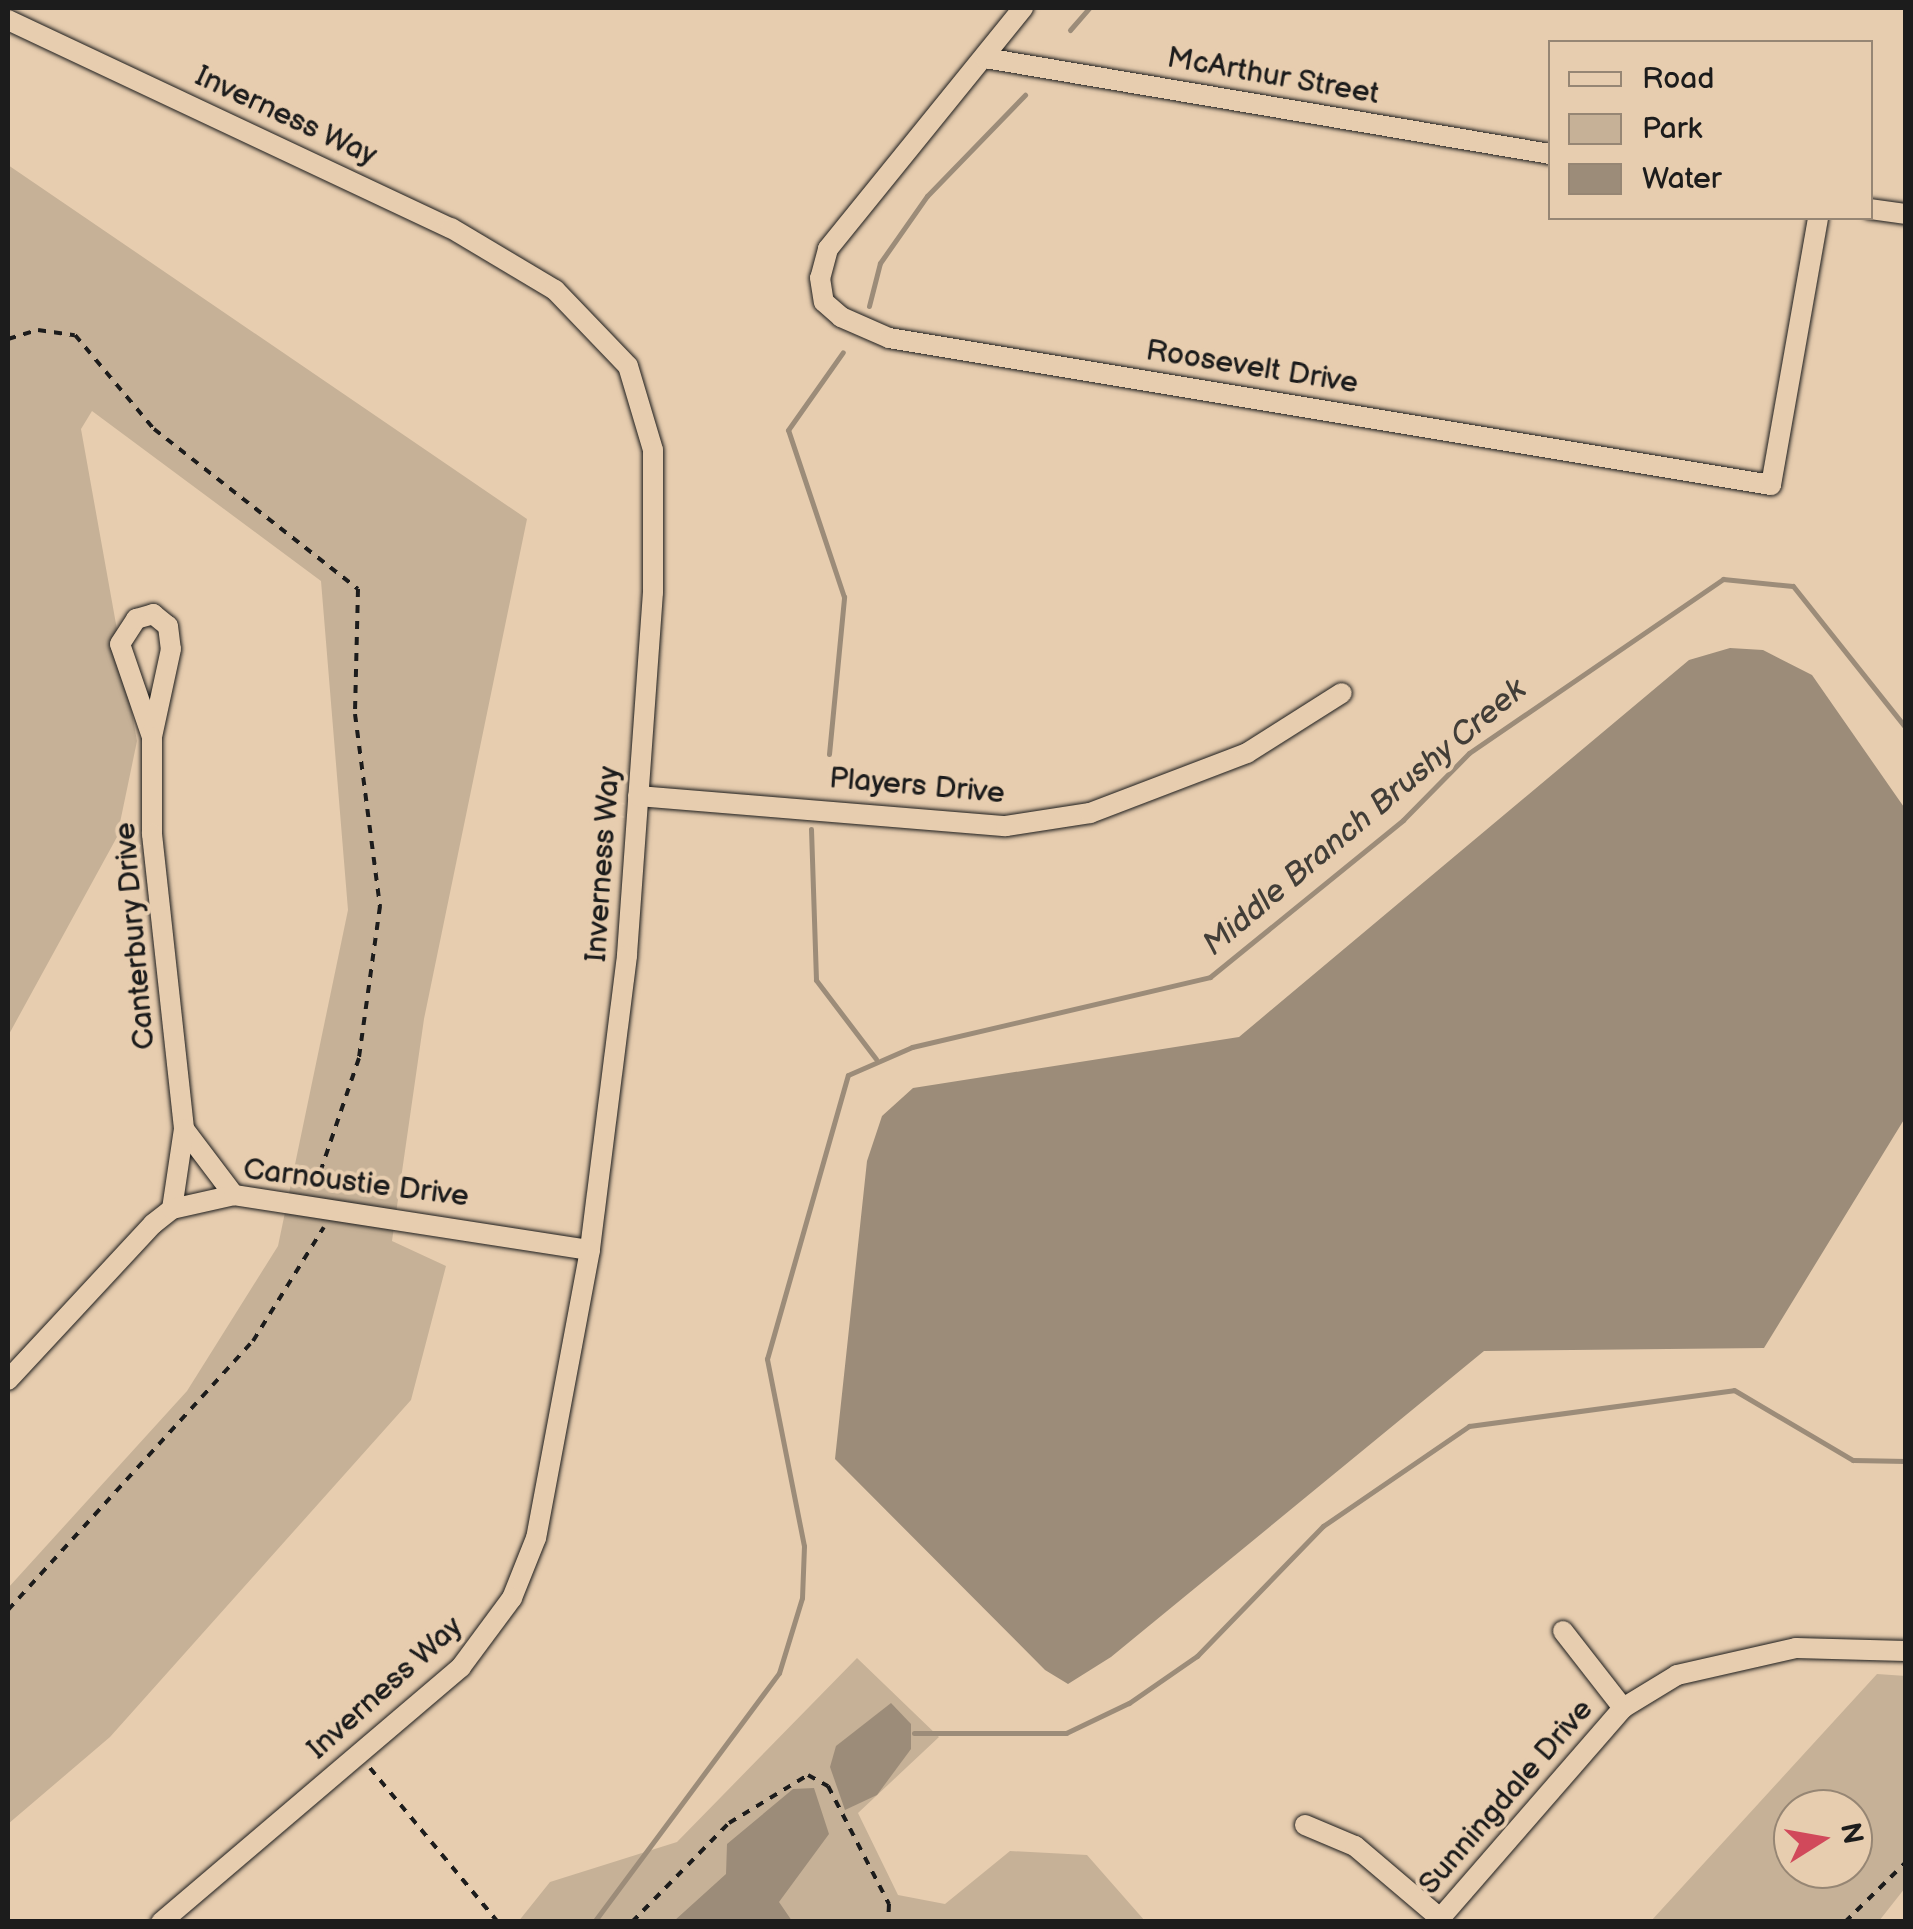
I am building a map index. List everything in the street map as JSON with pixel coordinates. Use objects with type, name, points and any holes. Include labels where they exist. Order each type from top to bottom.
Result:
[{"type":"street","name":"Roosevelt Drive","points":[[1024,8],[985,58],[892,159],[828,249],[820,278],[824,302],[840,317],[889,338],[1771,485],[1818,220]]},
{"type":"street","name":"Inverness Way","points":[[8,20],[451,228],[597,326],[647,406],[653,450],[638,796],[590,1250],[558,1448],[512,1598],[461,1667],[161,1922]]},
{"type":"street","name":"McArthur Street","points":[[985,58],[1548,154]]},
{"type":"street","points":[[1873,209],[1906,214]]},
{"type":"street","name":"Canterbury Drive","points":[[152,738],[120,644],[136,620],[153,614],[168,626],[172,650],[152,738],[157,919],[184,1130],[172,1209]]},
{"type":"street","name":"Players Drive","points":[[638,796],[1006,826],[1090,813],[1247,753],[1342,693]]},
{"type":"street","points":[[184,1130],[234,1195]]},
{"type":"street","name":"Carnoustie Drive","points":[[172,1209],[234,1195],[319,1202],[590,1250]]},
{"type":"street","points":[[8,1380],[172,1209]]},
{"type":"street","points":[[1563,1631],[1622,1708]]},
{"type":"street","name":"Sunningdale Drive","points":[[1438,1920],[1622,1708],[1677,1675],[1735,1657],[1796,1648],[1906,1651]]},
{"type":"street","points":[[1305,1825],[1355,1846],[1438,1920]]},
{"type":"path","points":[[8,340],[38,330],[74,335],[154,428],[358,588],[355,714],[380,906],[359,1058],[313,1181],[324,1228],[290,1271],[268,1322],[8,1610]]},
{"type":"path","points":[[359,1754],[498,1922]]},
{"type":"path","points":[[632,1922],[729,1823],[808,1775],[828,1786],[888,1921]]},
{"type":"path","points":[[1846,1922],[1906,1862]]},
{"type":"path","points":[[554,1922],[580,1922]]},
{"type":"green space","points":[[8,165],[527,519],[424,1019],[392,1241],[446,1266],[411,1400],[110,1737],[8,1824],[8,1588],[187,1391],[278,1246],[348,910],[321,581],[92,411],[81,429],[137,741],[117,837],[8,1036]]},
{"type":"green space","points":[[857,1658],[939,1737],[858,1813],[898,1895],[945,1904],[1010,1851],[1087,1855],[1145,1921],[518,1922],[550,1882],[677,1842]]},
{"type":"green space","points":[[1877,1674],[1906,1676],[1905,1888],[1879,1921],[1651,1921]]},
{"type":"water","points":[[1730,648],[1763,650],[1812,675],[1906,810],[1905,1118],[1764,1348],[1484,1351],[1111,1657],[1068,1684],[1045,1670],[835,1459],[867,1161],[882,1116],[913,1088],[1239,1037],[1689,660]]},
{"type":"water","points":[[891,1703],[911,1724],[911,1749],[877,1795],[845,1810],[830,1767],[836,1746]]},
{"type":"water","points":[[814,1788],[829,1834],[779,1902],[792,1921],[674,1921],[726,1874],[727,1844],[793,1789]]},
{"type":"waterway","points":[[1070,30],[1089,8]]},
{"type":"waterway","points":[[869,306],[880,263],[927,196],[1025,95]]},
{"type":"waterway","points":[[829,754],[844,597],[788,430],[843,352]]},
{"type":"waterway","name":"Middle Branch Brushy Creek","points":[[594,1922],[779,1673],[802,1598],[804,1546],[767,1359],[848,1075],[912,1047],[1210,977],[1403,820],[1469,753],[1723,579],[1793,586],[1906,728]]},
{"type":"waterway","points":[[811,829],[816,980],[876,1059]]},
{"type":"waterway","points":[[914,1733],[1066,1733],[1129,1703],[1197,1656],[1323,1526],[1469,1426],[1734,1390],[1853,1460],[1906,1461]]}]
